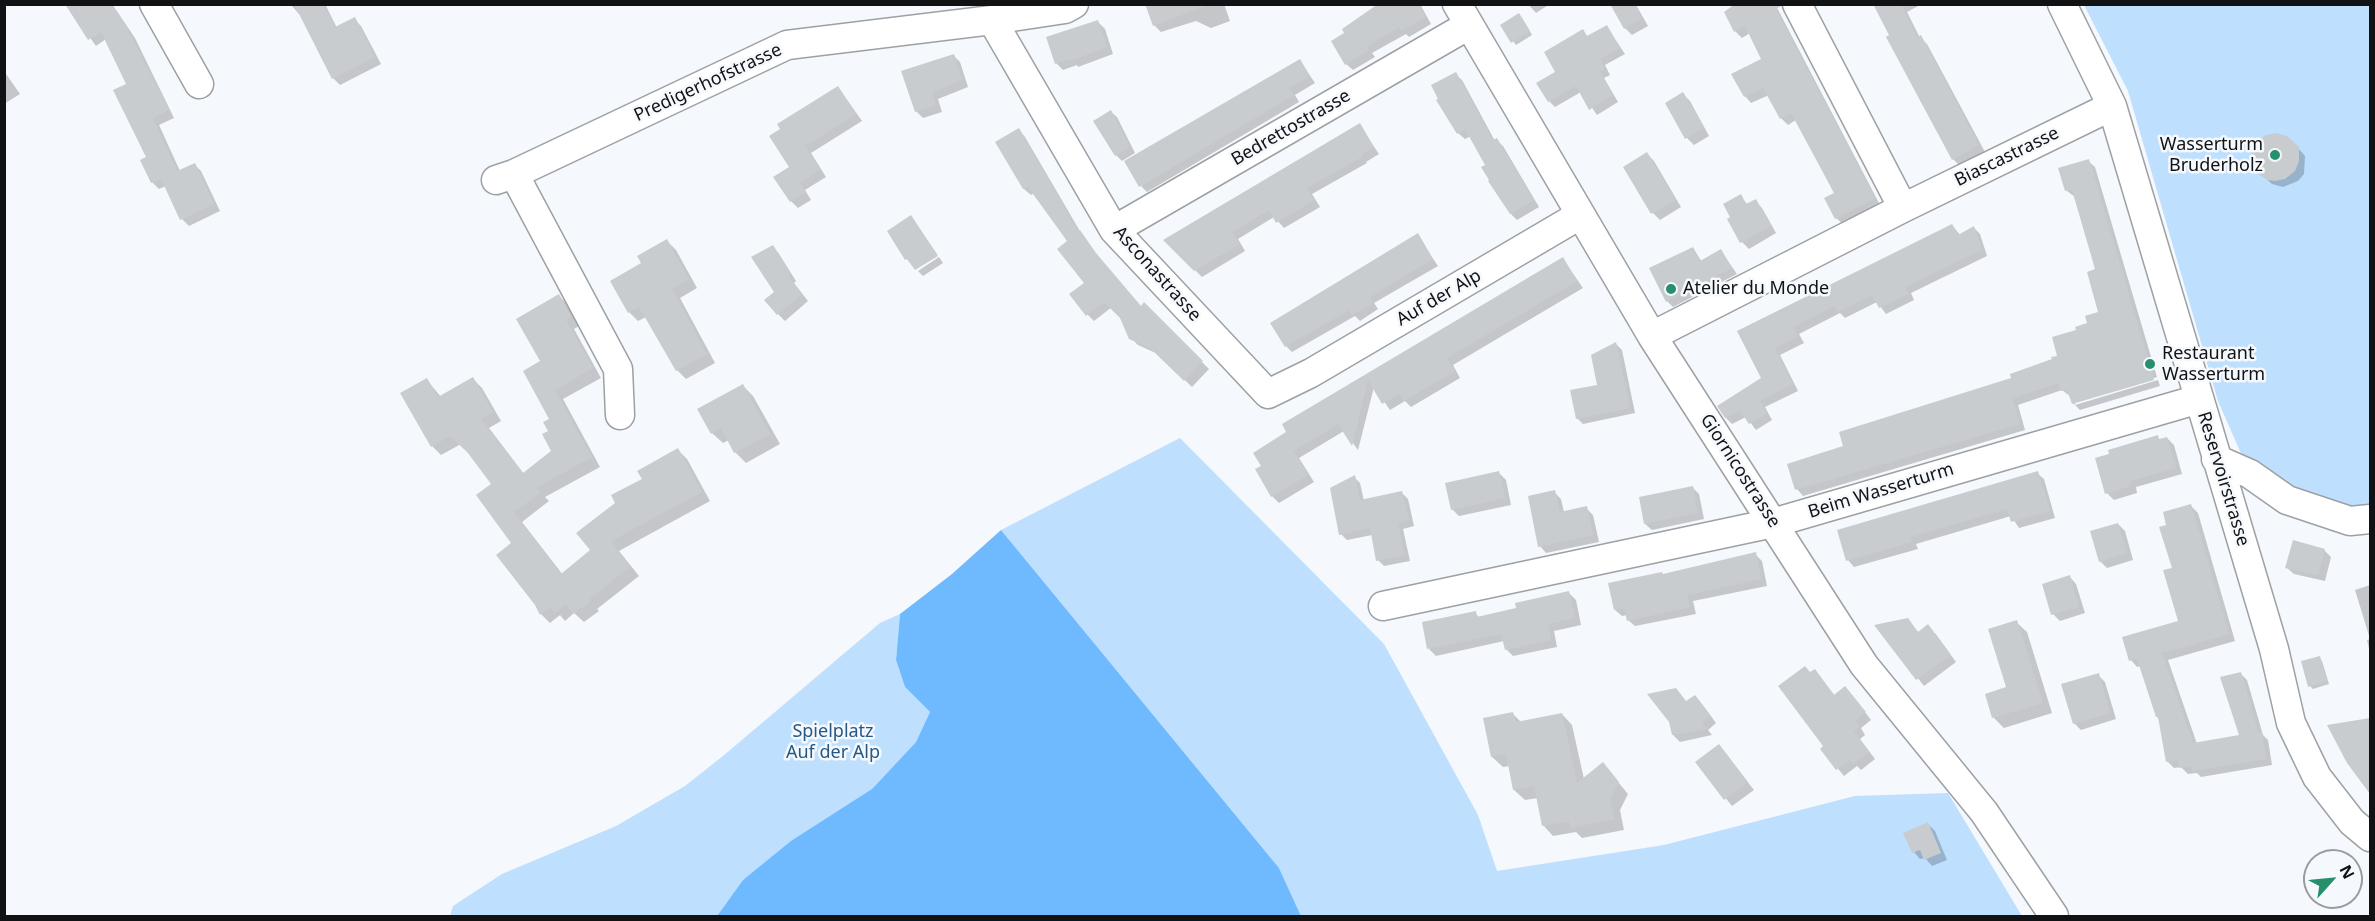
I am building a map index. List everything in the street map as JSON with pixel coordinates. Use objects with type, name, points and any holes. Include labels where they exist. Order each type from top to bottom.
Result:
[{"type":"street","points":[[154,4],[199,84]]},
{"type":"street","name":"Predigerhofstrasse","points":[[620,415],[618,369],[505,177],[788,45],[992,20],[1065,9],[1074,4]]},
{"type":"street","points":[[1797,4],[1903,208]]},
{"type":"street","name":"Reservoirstrasse","points":[[2062,4],[2112,106],[2274,649],[2291,723],[2317,777],[2352,822],[2370,837]]},
{"type":"street","name":"Giornicostrasse","points":[[1463,15],[1652,336],[1864,665],[1984,812],[2054,916]]},
{"type":"street","name":"Bedrettostrasse","points":[[1114,230],[1463,15]]},
{"type":"street","name":"Asconastrasse","points":[[992,20],[1114,230],[1268,394],[1297,378]]},
{"type":"street","name":"Biascastrasse","points":[[1652,336],[1903,208],[2112,106]]},
{"type":"street","name":"Auf der Alp","points":[[1297,378],[1311,373],[1580,214]]},
{"type":"street","name":"Beim Wasserturm","points":[[1383,606],[1773,523],[2199,399]]},
{"type":"street","points":[[2216,459],[2250,474],[2287,500],[2350,521],[2370,519]]},
{"type":"green space","points":[[2084,5],[2370,5],[2370,519],[2250,474],[2218,401],[2128,91]]},
{"type":"green space","points":[[1180,438],[1384,644],[1478,815],[1497,871],[1664,845],[1855,796],[1948,793],[2022,916],[1301,916],[1279,868],[1001,530]]},
{"type":"green space","name":"Spielplatz Auf der Alp","points":[[900,614],[896,660],[905,687],[930,712],[916,742],[872,789],[743,880],[717,916],[450,916],[453,906],[502,874],[616,826],[685,786],[880,623]]},
{"type":"shaded area","points":[[1001,530],[1279,868],[1301,916],[717,916],[743,880],[791,841],[872,789],[916,742],[930,712],[905,687],[896,660],[900,614],[952,574]]},
{"type":"building","points":[[65,4],[111,4],[127,28],[169,110],[153,118],[177,171],[195,163],[214,204],[180,220],[161,179],[151,183],[140,160],[146,157],[113,90],[126,84],[101,32],[88,40]]},
{"type":"building","points":[[294,4],[323,4],[335,27],[355,17],[375,57],[332,79]]},
{"type":"building","points":[[1145,4],[1204,4],[1205,6],[1153,26]]},
{"type":"building","points":[[1378,4],[1419,4],[1426,17],[1401,31],[1399,27],[1367,46],[1369,50],[1345,65],[1331,41],[1344,33],[1342,29]]},
{"type":"building","points":[[1610,4],[1634,4],[1642,19],[1624,29]]},
{"type":"building","points":[[1735,4],[1781,4],[1776,9],[1875,198],[1835,219],[1824,198],[1834,193],[1791,113],[1780,119],[1763,88],[1744,97],[1731,74],[1761,59],[1745,26],[1734,32],[1724,12]]},
{"type":"building","points":[[1873,4],[1901,4],[1917,37],[1921,35],[1979,145],[1952,160],[1886,37],[1889,35]]},
{"type":"building","points":[[1519,13],[1530,31],[1511,43],[1500,25]]},
{"type":"building","points":[[1098,20],[1107,47],[1070,61],[1069,59],[1055,64],[1046,37]]},
{"type":"building","points":[[1607,25],[1620,48],[1600,59],[1605,68],[1600,71],[1613,95],[1589,110],[1576,86],[1548,102],[1536,83],[1555,72],[1544,52],[1583,29],[1587,36]]},
{"type":"building","points":[[954,54],[962,80],[932,92],[936,105],[915,112],[901,71]]},
{"type":"building","points":[[1300,59],[1310,76],[1289,88],[1294,95],[1139,187],[1124,161]]},
{"type":"building","points":[[1456,72],[1493,140],[1497,138],[1534,200],[1510,214],[1488,181],[1481,167],[1485,165],[1465,129],[1457,134],[1436,100],[1438,99],[1431,85]]},
{"type":"building","points":[[838,86],[856,114],[805,146],[820,170],[800,183],[806,192],[790,202],[773,177],[789,167],[769,136],[780,129],[777,124]]},
{"type":"building","points":[[1683,92],[1704,128],[1685,139],[1665,103]]},
{"type":"building","points":[[1111,110],[1130,147],[1115,156],[1093,121]]},
{"type":"building","points":[[1360,123],[1374,147],[1361,155],[1362,157],[1307,188],[1314,200],[1276,223],[1269,210],[1232,232],[1240,244],[1194,271],[1163,240]]},
{"type":"building","points":[[1019,128],[1078,231],[1080,230],[1096,253],[1141,306],[1144,302],[1203,361],[1184,381],[1150,348],[1129,339],[1120,318],[1104,302],[1086,316],[1069,294],[1084,283],[1057,249],[1067,241],[1028,187],[1023,189],[995,142]]},
{"type":"building","name":"Wasserturm Bruderholz","points":[[2276,133],[2287,136],[2299,147],[2299,161],[2295,171],[2285,179],[2275,181],[2258,174],[2251,157],[2257,142],[2266,135]]},
{"type":"building","points":[[1647,152],[1676,200],[1651,214],[1623,167]]},
{"type":"building","points":[[2089,159],[2154,380],[2072,404],[2067,390],[2061,391],[2059,383],[2012,398],[2020,424],[1795,490],[1787,464],[1843,446],[1839,432],[2011,378],[2010,374],[2057,356],[2052,337],[2076,330],[2075,327],[2087,323],[2085,316],[2098,312],[2087,272],[2095,269],[2072,190],[2065,191],[2058,168]]},
{"type":"building","points":[[1741,194],[1746,204],[1756,199],[1771,226],[1740,243],[1727,219],[1730,217],[1723,204]]},
{"type":"building","points":[[911,215],[938,256],[915,270],[907,259],[905,260],[887,231]]},
{"type":"building","points":[[1952,224],[1958,235],[1974,226],[1982,250],[1905,287],[1909,294],[1879,308],[1872,295],[1838,312],[1834,306],[1793,327],[1798,336],[1775,348],[1793,384],[1760,401],[1767,413],[1749,424],[1740,411],[1725,418],[1717,406],[1761,378],[1737,331]]},
{"type":"building","points":[[1418,233],[1433,259],[1370,297],[1373,303],[1362,310],[1352,315],[1349,310],[1285,347],[1270,323]]},
{"type":"building","points":[[667,239],[689,279],[672,289],[707,354],[676,371],[639,307],[628,313],[610,281],[641,263],[637,256]]},
{"type":"building","points":[[773,245],[791,274],[788,276],[802,294],[777,315],[764,300],[774,292],[751,257]]},
{"type":"building","points":[[1693,247],[1700,261],[1721,249],[1732,268],[1666,302],[1649,268]]},
{"type":"building","points":[[1563,257],[1577,281],[1447,358],[1455,371],[1404,401],[1399,394],[1382,404],[1368,380],[1352,446],[1338,424],[1294,451],[1308,475],[1271,497],[1255,469],[1261,466],[1253,453],[1286,432],[1282,424]]},
{"type":"building","points":[[559,294],[571,317],[566,320],[593,368],[555,390],[592,457],[537,487],[541,492],[514,512],[561,574],[590,550],[576,533],[615,503],[611,495],[642,479],[637,471],[678,448],[702,492],[611,541],[630,567],[589,599],[591,601],[573,614],[566,604],[555,613],[550,607],[540,615],[535,605],[496,555],[511,543],[476,495],[491,484],[468,453],[450,436],[431,447],[400,393],[427,378],[438,397],[473,377],[493,412],[481,419],[523,473],[551,451],[542,434],[548,431],[543,422],[549,419],[523,371],[540,361],[516,319]]},
{"type":"building","points":[[1616,342],[1630,408],[1576,419],[1570,390],[1597,385],[1591,355]]},
{"type":"building","points":[[743,384],[770,434],[734,453],[721,428],[711,434],[697,409]]},
{"type":"building","points":[[2158,435],[2159,439],[2167,437],[2176,468],[2130,481],[2131,486],[2105,494],[2095,458],[2109,454],[2108,450]]},
{"type":"building","points":[[1499,471],[1505,498],[1451,510],[1445,483]]},
{"type":"building","points":[[2038,471],[2050,511],[2011,522],[2007,509],[1910,537],[1912,542],[1846,561],[1837,530]]},
{"type":"building","points":[[1355,475],[1360,500],[1402,491],[1409,520],[1398,523],[1405,555],[1376,561],[1370,528],[1339,535],[1330,488]]},
{"type":"building","points":[[1693,486],[1698,513],[1644,524],[1639,497]]},
{"type":"building","points":[[1555,490],[1560,512],[1587,506],[1593,535],[1538,547],[1528,496]]},
{"type":"building","points":[[2191,504],[2229,634],[2162,653],[2193,743],[2239,735],[2220,677],[2241,672],[2258,732],[2262,732],[2266,759],[2192,771],[2191,766],[2179,768],[2178,760],[2166,762],[2158,717],[2156,717],[2137,659],[2129,661],[2122,637],[2178,621],[2163,570],[2172,568],[2159,527],[2166,525],[2163,512]]},
{"type":"building","points":[[2118,523],[2127,553],[2099,562],[2090,531]]},
{"type":"building","points":[[2293,540],[2325,549],[2318,575],[2285,568]]},
{"type":"building","points":[[1756,552],[1761,579],[1687,595],[1690,607],[1627,621],[1624,608],[1614,610],[1608,583],[1662,572],[1663,574]]},
{"type":"building","points":[[2070,575],[2079,607],[2051,615],[2042,584]]},
{"type":"building","points":[[1569,591],[1575,618],[1548,624],[1551,640],[1505,650],[1501,634],[1427,649],[1422,622],[1476,611],[1477,617],[1516,608],[1515,603]]},
{"type":"building","points":[[1908,618],[1918,632],[1928,624],[1951,655],[1916,680],[1874,625]]},
{"type":"building","points":[[2017,620],[2043,703],[1992,718],[1985,694],[2006,687],[1988,629]]},
{"type":"building","points":[[2320,656],[2327,681],[2308,687],[2301,661]]},
{"type":"building","points":[[1805,666],[1810,672],[1815,669],[1834,695],[1845,686],[1866,712],[1855,721],[1860,727],[1854,731],[1869,752],[1853,764],[1850,760],[1836,770],[1820,749],[1823,746],[1778,686]]},
{"type":"building","points":[[2099,673],[2110,713],[2073,724],[2061,684]]},
{"type":"building","points":[[1676,688],[1686,701],[1695,695],[1711,716],[1702,722],[1707,729],[1672,735],[1669,722],[1647,694]]},
{"type":"building","points":[[1513,712],[1516,722],[1562,713],[1577,783],[1603,762],[1619,782],[1610,799],[1614,819],[1570,828],[1569,821],[1542,826],[1534,786],[1513,790],[1506,754],[1491,757],[1483,718]]},
{"type":"building","points":[[2370,718],[2370,794],[2347,763],[2327,725]]},
{"type":"building","points":[[1719,744],[1748,782],[1724,800],[1695,762]]},
{"type":"building","points":[[1928,822],[1941,853],[1924,860],[1920,850],[1912,853],[1903,833]]},
{"type":"place","name":"Wasserturm Bruderholz","points":[[2275,155]]},
{"type":"place","name":"Atelier du Monde","points":[[1671,289]]},
{"type":"place","name":"Restaurant Wasserturm","points":[[2150,364]]}]
